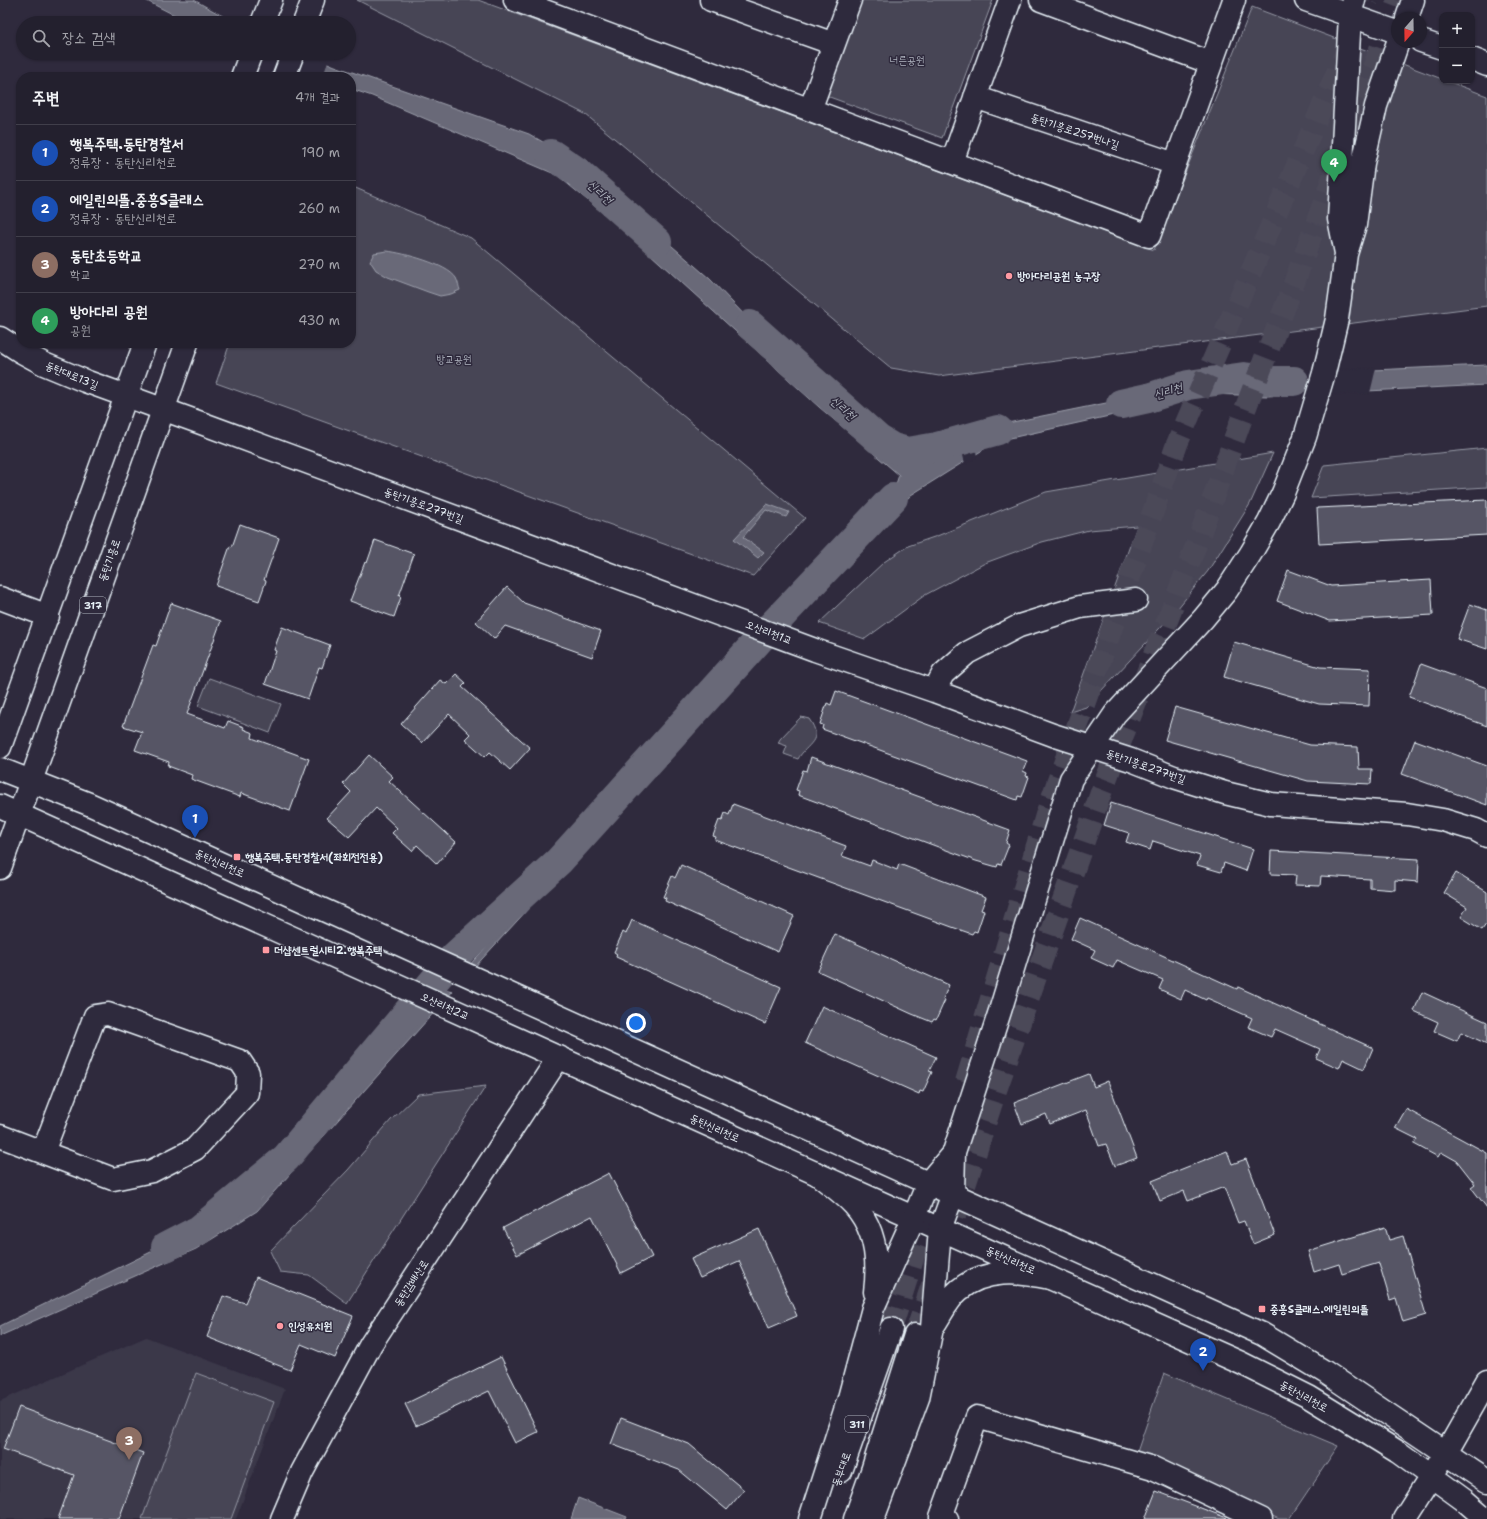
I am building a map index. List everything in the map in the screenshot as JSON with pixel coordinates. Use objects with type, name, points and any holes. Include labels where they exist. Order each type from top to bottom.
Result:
[{"type":"main road","points":[[265,16],[271,0]]},
{"type":"main road","points":[[307,16],[313,0]]},
{"type":"main road","points":[[515,0],[1149,236],[1234,0]]},
{"type":"main road","points":[[711,0],[834,44]]},
{"type":"main road","points":[[810,110],[850,0]]},
{"type":"main road","points":[[952,162],[1010,0]]},
{"type":"main road","points":[[1041,0],[1211,63]]},
{"type":"main road","points":[[1306,0],[1352,8],[1391,29]]},
{"type":"main road","points":[[1409,12],[1414,0]]},
{"type":"main road","points":[[1346,254],[1339,219],[1352,8]]},
{"type":"main road","points":[[874,1519],[918,1398],[924,1331],[940,1229],[952,1194],[954,1152],[1004,999],[1071,780],[1115,714],[1203,619],[1227,590],[1269,522],[1283,493],[1305,436],[1324,372],[1337,320],[1346,254],[1355,225],[1363,164],[1376,106],[1396,48]]},
{"type":"main road","points":[[244,72],[248,60]]},
{"type":"main road","points":[[286,72],[290,60]]},
{"type":"main road","points":[[1475,60],[1487,65]]},
{"type":"main road","name":"동탄기흥로257번나길","points":[[975,97],[1175,164]]},
{"type":"main road","name":"동탄대로13길","points":[[0,338],[44,364],[126,396]]},
{"type":"main road","points":[[0,748],[143,348]]},
{"type":"main road","name":"동탄기흥로","points":[[0,868],[9,810],[30,781],[185,348]]},
{"type":"main road","name":"동탄기흥로277번길","points":[[126,396],[722,615]]},
{"type":"main road","points":[[0,598],[48,616]]},
{"type":"main road","points":[[934,691],[943,674],[967,653],[1019,626],[1080,607],[1136,600]]},
{"type":"main road","name":"오산리천1교","points":[[722,615],[815,650]]},
{"type":"main road","name":"동탄기흥로277번길","points":[[815,650],[1092,748],[1225,793],[1271,804],[1407,814],[1444,820],[1476,830],[1487,836]]},
{"type":"main road","name":"동탄신리천로","points":[[0,769],[89,804],[928,1183]]},
{"type":"main road","name":"오산리천2교","points":[[9,810],[515,1038]]},
{"type":"main road","points":[[0,1136],[43,1152],[113,1178],[152,1171],[195,1149],[246,1093],[248,1073],[240,1061],[108,1014],[95,1016],[43,1152]]},
{"type":"main road","name":"동탄신리천로","points":[[515,1038],[1241,1363],[1309,1397],[1398,1452],[1464,1500],[1486,1519]]},
{"type":"main road","name":"동탄감배산로","points":[[282,1519],[302,1472],[370,1344],[523,1114],[559,1057]]},
{"type":"main road","points":[[873,1308],[928,1183],[954,1152]]},
{"type":"main road","points":[[810,1519],[849,1398],[873,1308],[877,1278],[876,1254],[869,1227],[854,1205],[816,1173]]},
{"type":"main road","points":[[928,1183],[1262,1334],[1325,1372],[1487,1481]]},
{"type":"main road","points":[[924,1331],[959,1290],[978,1278],[1000,1273],[1024,1273],[1050,1278]]},
{"type":"main road","name":"동부대로","points":[[824,1519],[891,1329]]},
{"type":"main road","name":"311","points":[[855,1519],[924,1331]]},
{"type":"main road","points":[[1404,1519],[1446,1453],[1487,1381]]},
{"type":"main road","points":[[947,1519],[941,1517],[977,1417],[1152,1468],[1261,1519]]},
{"type":"shaded area","points":[[146,1337],[285,1389],[236,1519],[0,1519],[0,1401]]},
{"type":"green space","points":[[357,0],[478,0],[1154,250],[1252,7],[1439,78],[1439,84],[1455,84],[1487,96],[1487,306],[939,376],[891,368],[585,114]]},
{"type":"green space","name":"너른공원","points":[[859,0],[993,0],[942,138],[824,95]]},
{"type":"green space","name":"방교공원","points":[[356,188],[471,238],[805,518],[753,576],[216,383],[228,348],[356,348]]},
{"type":"green space","points":[[1487,448],[1487,487],[1311,498],[1324,465]]},
{"type":"green space","points":[[1273,453],[1250,504],[1208,571],[1173,614],[1086,707],[1070,712],[1137,526],[1089,530],[1042,542],[985,563],[925,595],[865,639],[819,623],[884,562],[908,546],[937,536],[1046,492]]},
{"type":"green space","points":[[209,678],[281,704],[270,733],[198,706]]},
{"type":"green space","points":[[801,717],[809,719],[815,732],[815,737],[798,759],[784,754],[787,746],[778,743]]},
{"type":"green space","points":[[486,1086],[347,1303],[309,1275],[280,1272],[270,1251],[348,1170],[391,1120],[418,1094]]},
{"type":"green space","points":[[196,1373],[274,1402],[231,1519],[142,1519]]},
{"type":"green space","points":[[1164,1373],[1338,1446],[1289,1519],[1279,1519],[1137,1452]]},
{"type":"water","points":[[145,0],[194,0],[223,16],[176,16]]},
{"type":"water","points":[[280,60],[320,60],[352,72],[305,72]]},
{"type":"water","points":[[356,73],[529,134],[576,161],[583,177],[627,216],[642,220],[710,279],[777,349],[809,377],[826,398],[831,411],[908,466],[983,428],[1111,402],[1280,374],[1487,365],[1487,385],[1267,396],[1208,394],[997,441],[911,495],[784,628],[781,626],[892,496],[899,475],[819,407],[628,234],[557,175],[372,96],[356,91]]},
{"type":"water","points":[[387,251],[424,260],[444,268],[456,278],[460,290],[451,294],[440,296],[388,277],[376,270],[370,261],[374,253]]},
{"type":"water","points":[[767,504],[789,512],[786,517],[766,510],[743,537],[764,552],[758,558],[734,539]]},
{"type":"water","points":[[766,639],[773,643],[459,984],[456,980]]},
{"type":"water","points":[[444,989],[453,991],[257,1211],[196,1249],[0,1336],[0,1326],[261,1198]]},
{"type":"water","points":[[578,1498],[627,1517],[626,1519],[571,1519]]},
{"type":"pier","points":[[269,60],[328,61],[325,72],[295,72],[269,63]]},
{"type":"pier","points":[[1376,368],[1370,393],[1273,397],[1280,372]]},
{"type":"pier","points":[[971,432],[977,456],[965,464],[959,438]]},
{"type":"pier","points":[[788,614],[797,617],[785,629],[779,625]]},
{"type":"pier","points":[[765,638],[775,644],[760,659],[749,655]]},
{"type":"building","points":[[1487,500],[1487,535],[1319,544],[1317,508]]},
{"type":"building","points":[[240,524],[279,538],[264,580],[266,581],[259,601],[216,586],[230,546],[232,547]]},
{"type":"building","points":[[375,540],[414,554],[399,596],[401,597],[394,617],[350,601],[365,562],[367,563]]},
{"type":"building","points":[[1288,570],[1331,586],[1431,580],[1433,615],[1330,621],[1277,601]]},
{"type":"building","points":[[507,587],[524,603],[601,631],[592,657],[505,626],[494,639],[476,622]]},
{"type":"building","points":[[171,603],[221,621],[187,714],[225,728],[228,721],[244,727],[243,729],[253,733],[252,738],[309,759],[290,811],[241,793],[240,797],[191,779],[192,775],[168,766],[169,762],[135,750],[142,732],[123,726],[153,645],[156,646]]},
{"type":"building","points":[[1470,604],[1487,610],[1487,649],[1457,639]]},
{"type":"building","points":[[282,627],[330,645],[322,668],[319,667],[308,699],[265,684]]},
{"type":"building","points":[[1234,642],[1320,667],[1370,669],[1369,706],[1319,704],[1224,677]]},
{"type":"building","points":[[1421,664],[1487,688],[1487,726],[1409,697]]},
{"type":"building","points":[[456,674],[466,683],[462,687],[530,748],[510,770],[490,752],[485,757],[465,739],[470,734],[449,714],[422,743],[401,724],[440,680],[446,684]]},
{"type":"building","points":[[836,691],[1027,761],[1023,771],[1027,773],[1026,776],[1029,777],[1022,797],[1018,796],[1017,800],[822,729],[823,725],[820,724],[827,703],[831,705]]},
{"type":"building","points":[[1175,707],[1310,745],[1358,747],[1359,769],[1372,769],[1371,784],[1308,781],[1165,740]]},
{"type":"building","points":[[1415,740],[1487,766],[1487,805],[1402,774]]},
{"type":"building","points":[[369,755],[393,777],[389,781],[456,842],[437,864],[417,845],[412,851],[392,833],[397,828],[376,808],[349,837],[327,818],[351,792],[343,784]]},
{"type":"building","points":[[811,757],[1010,830],[1006,843],[1009,845],[1001,865],[998,864],[997,867],[976,861],[798,795],[799,791],[796,790],[803,770],[807,771]]},
{"type":"building","points":[[1111,803],[1253,849],[1246,871],[1224,863],[1221,872],[1197,865],[1200,856],[1153,841],[1150,850],[1126,842],[1129,833],[1104,825]]},
{"type":"building","points":[[733,804],[846,846],[842,856],[870,866],[872,860],[897,870],[899,864],[986,897],[981,910],[984,911],[977,932],[974,931],[972,934],[952,927],[715,840],[716,837],[713,836],[719,820],[722,821],[725,813],[729,815]]},
{"type":"building","points":[[1271,851],[1419,859],[1418,882],[1395,880],[1395,890],[1370,888],[1370,879],[1321,876],[1320,886],[1295,885],[1296,875],[1270,874]]},
{"type":"building","points":[[681,865],[794,916],[778,952],[665,901],[666,898],[663,897],[672,876],[675,878]]},
{"type":"building","points":[[1456,873],[1487,892],[1487,923],[1482,930],[1461,917],[1467,907],[1444,893]]},
{"type":"building","points":[[1080,918],[1237,989],[1238,987],[1373,1048],[1364,1069],[1343,1059],[1339,1068],[1316,1058],[1320,1049],[1275,1029],[1271,1037],[1248,1027],[1252,1018],[1207,998],[1206,1000],[1185,990],[1181,999],[1159,989],[1163,980],[1117,960],[1113,968],[1091,958],[1095,950],[1071,939]]},
{"type":"building","points":[[632,920],[781,987],[765,1024],[616,957],[617,954],[614,952],[623,932],[626,934]]},
{"type":"building","points":[[835,934],[949,985],[943,999],[945,1000],[936,1020],[934,1019],[932,1022],[912,1014],[818,971]]},
{"type":"building","points":[[1422,992],[1487,1022],[1487,1044],[1461,1032],[1457,1041],[1434,1031],[1438,1022],[1414,1011]]},
{"type":"building","points":[[822,1006],[936,1057],[929,1071],[932,1072],[923,1092],[920,1091],[919,1094],[805,1043]]},
{"type":"building","points":[[1089,1074],[1094,1087],[1108,1081],[1137,1158],[1115,1166],[1106,1144],[1099,1146],[1086,1110],[1050,1124],[1046,1114],[1022,1124],[1014,1103]]},
{"type":"building","points":[[1406,1109],[1487,1153],[1487,1208],[1471,1187],[1475,1184],[1457,1161],[1441,1152],[1438,1157],[1414,1144],[1417,1139],[1395,1128]]},
{"type":"building","points":[[1227,1151],[1232,1164],[1246,1159],[1275,1235],[1253,1244],[1244,1221],[1238,1223],[1224,1187],[1188,1201],[1184,1191],[1160,1201],[1152,1181]]},
{"type":"building","points":[[609,1173],[652,1257],[621,1273],[592,1216],[517,1255],[503,1228]]},
{"type":"building","points":[[1385,1227],[1389,1240],[1403,1236],[1426,1315],[1403,1322],[1396,1298],[1390,1300],[1379,1263],[1342,1274],[1339,1264],[1314,1272],[1308,1251]]},
{"type":"building","points":[[759,1229],[797,1316],[769,1328],[739,1261],[700,1278],[691,1259]]},
{"type":"building","name":"인성유치원","points":[[256,1277],[353,1316],[335,1358],[301,1344],[290,1370],[207,1337],[223,1296],[245,1303]]},
{"type":"building","points":[[501,1357],[538,1432],[515,1443],[489,1391],[416,1426],[405,1404]]},
{"type":"building","points":[[19,1407],[143,1453],[119,1519],[58,1519],[74,1475],[3,1449]]},
{"type":"building","points":[[621,1418],[689,1444],[744,1490],[727,1510],[679,1470],[611,1444]]},
{"type":"building","points":[[1156,1491],[1227,1518],[1145,1519]]},
{"type":"waterway","name":"신리천","points":[[551,154],[579,173],[657,242]]},
{"type":"waterway","name":"신리천","points":[[750,325],[878,439],[893,448],[908,452],[937,447],[998,430]]},
{"type":"waterway","name":"신리천","points":[[1121,404],[1148,398],[1188,385],[1244,377],[1274,381],[1294,381]]},
{"type":"waterway","points":[[166,1247],[199,1230],[286,1158],[454,957],[559,861],[765,633],[893,498]]},
{"type":"tunnel","points":[[966,1082],[1047,812],[1177,444],[1368,0]]},
{"type":"tunnel","points":[[955,1216],[996,1090],[1102,790],[1195,548],[1244,412],[1290,294],[1398,0]]},
{"type":"tunnel","points":[[891,1329],[938,1180]]},
{"type":"tunnel","points":[[915,1335],[932,1285]]},
{"type":"place","name":"방아다리 공원","points":[[1334,182]]},
{"type":"place","name":"방아다리공원 농구장","points":[[1009,276]]},
{"type":"place","name":"행복주택.동탄경찰서","points":[[195,838]]},
{"type":"place","name":"행복주택.동탄경찰서(좌회전전용)","points":[[237,857]]},
{"type":"place","name":"더샵센트럴시티2.행복주택","points":[[266,950]]},
{"type":"place","name":"중흥S클래스.에일린의뜰","points":[[1262,1309]]},
{"type":"place","name":"인성유치원","points":[[280,1326]]},
{"type":"place","name":"에일린의뜰.중흥S클래스","points":[[1203,1371]]},
{"type":"place","name":"동탄초등학교","points":[[129,1460]]}]
